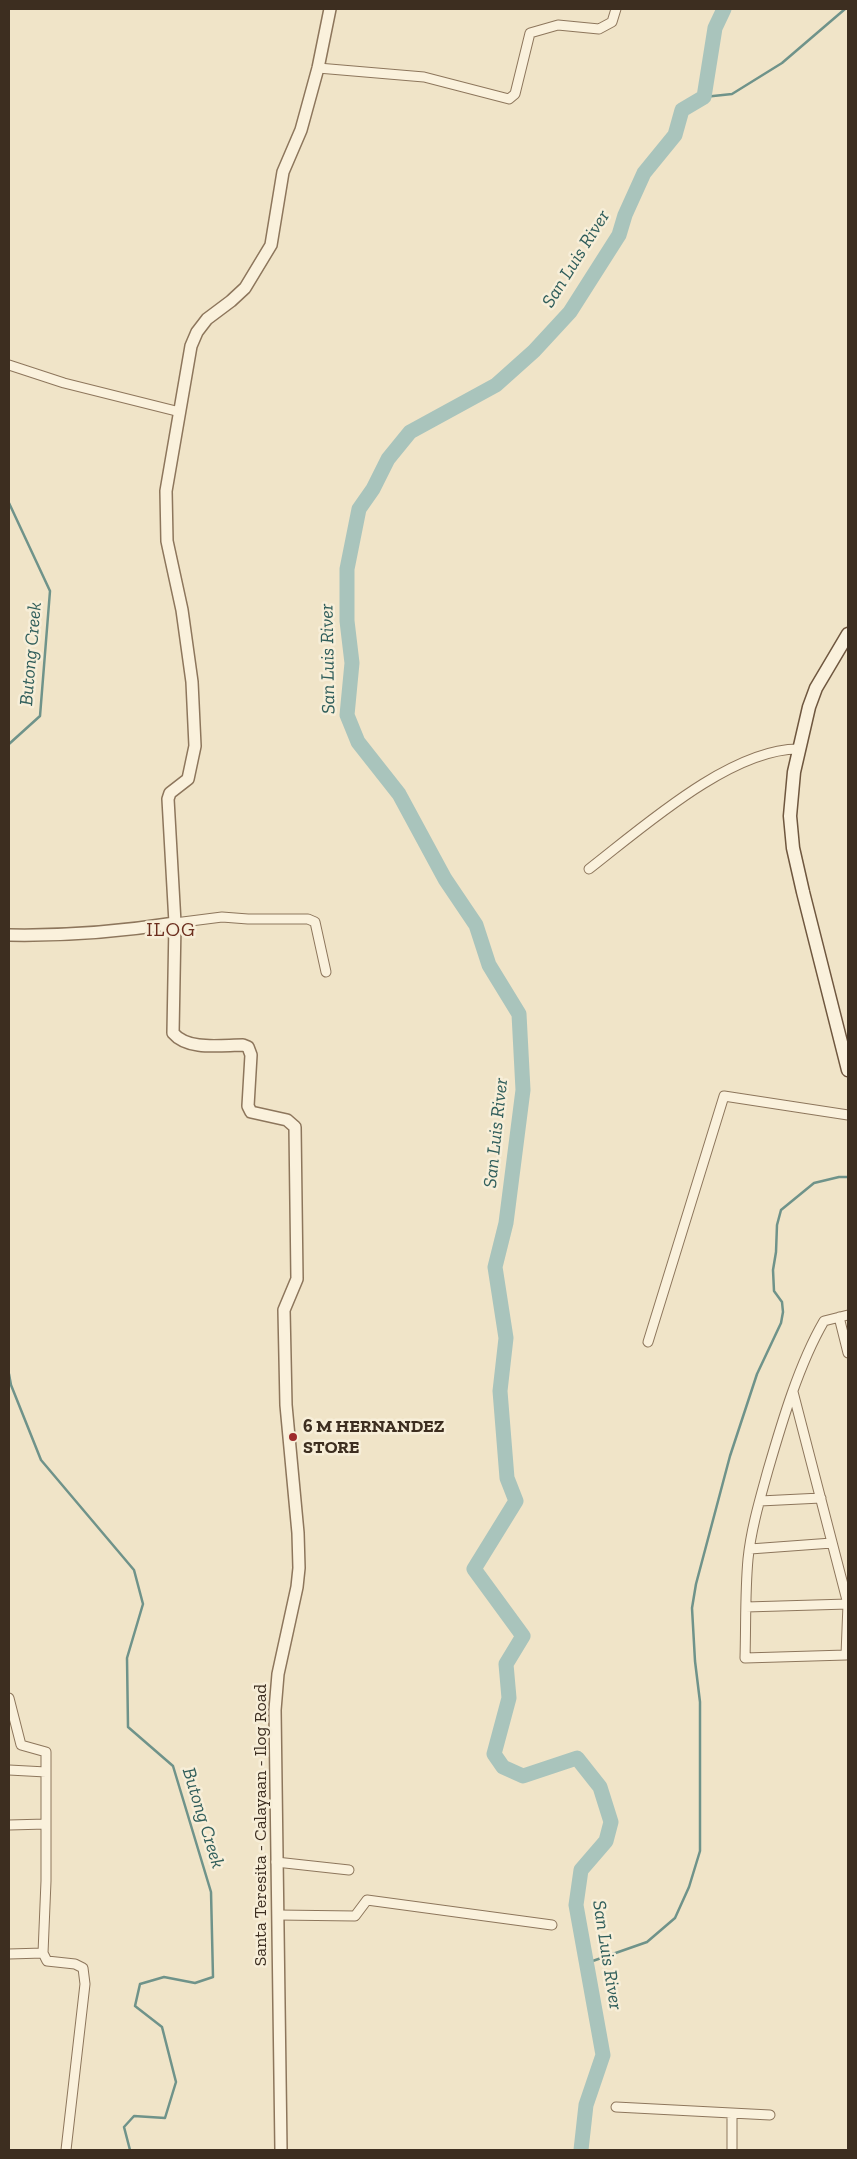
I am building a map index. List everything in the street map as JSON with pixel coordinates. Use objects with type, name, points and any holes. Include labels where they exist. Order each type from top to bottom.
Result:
[{"type":"main road","points":[[848,634],[816,688],[809,707],[798,748],[790,801],[793,848],[848,1070]]},
{"type":"street","name":"Santa Teresita - Calayaan - Ilog Road","points":[[281,2150],[276,1862],[276,1692],[278,1674],[298,1587],[299,1568],[298,1533],[286,1405],[284,1310],[298,1279],[295,1127],[288,1120],[250,1112],[248,1106],[251,1055],[248,1047],[244,1045],[189,1044],[179,1040],[174,1033],[175,923],[168,799],[170,793],[188,779],[194,746],[192,682],[182,610],[167,541],[166,491],[191,346],[197,332],[208,319],[232,301],[245,288],[271,245],[283,172],[301,130],[318,68],[330,9]]},
{"type":"street","points":[[318,68],[424,77],[509,99],[515,94],[530,33],[558,25],[598,29],[612,22],[616,9]]},
{"type":"street","points":[[9,366],[64,383],[180,412]]},
{"type":"street","points":[[589,869],[686,794],[764,753],[798,748]]},
{"type":"street","points":[[9,934],[42,936],[119,932],[222,917],[308,919],[315,922],[326,972]]},
{"type":"street","points":[[648,1342],[724,1096],[848,1115]]},
{"type":"street","points":[[793,1392],[848,1604],[846,1654],[745,1658],[750,1549],[760,1501],[782,1420],[793,1392],[824,1321],[844,1316],[848,1353]]},
{"type":"street","points":[[782,1420],[799,1415]]},
{"type":"street","points":[[760,1501],[821,1498]]},
{"type":"street","points":[[750,1549],[832,1543]]},
{"type":"street","points":[[746,1607],[848,1604]]},
{"type":"street","points":[[9,1698],[22,1745],[46,1752],[46,1881],[43,1954],[47,1961],[74,1964],[83,1968],[85,1984],[66,2150]]},
{"type":"street","points":[[9,1770],[46,1772]]},
{"type":"street","points":[[9,1824],[46,1824]]},
{"type":"street","points":[[276,1862],[350,1870]]},
{"type":"street","points":[[278,1915],[355,1916],[367,1900],[552,1925]]},
{"type":"street","points":[[9,1954],[43,1954]]},
{"type":"street","points":[[616,2108],[770,2115]]},
{"type":"street","points":[[732,2114],[732,2150]]},
{"type":"waterway","name":"San Luis River","points":[[581,2150],[586,2105],[603,2055],[576,1905],[581,1870],[606,1841],[611,1822],[600,1787],[577,1758],[523,1776],[503,1767],[494,1754],[509,1698],[506,1664],[523,1636],[474,1569],[516,1501],[507,1478],[500,1391],[506,1338],[495,1267],[506,1223],[523,1090],[519,1014],[489,965],[476,925],[445,879],[399,794],[358,742],[347,715],[352,663],[347,621],[347,569],[359,509],[373,489],[388,459],[410,432],[496,385],[534,351],[570,312],[619,235],[625,215],[644,173],[675,135],[682,110],[704,97],[715,28],[724,9]]},
{"type":"waterway","points":[[704,97],[732,94],[782,63],[845,9]]},
{"type":"waterway","name":"Butong Creek","points":[[9,503],[50,591],[40,716],[9,744]]},
{"type":"waterway","points":[[587,1963],[647,1942],[675,1918],[689,1887],[700,1851],[700,1702],[695,1661],[692,1608],[696,1584],[730,1456],[757,1374],[781,1323],[782,1302],[774,1291],[773,1270],[777,1225],[781,1210],[814,1183],[839,1177],[848,1177]]},
{"type":"waterway","name":"Butong Creek","points":[[9,1374],[11,1385],[41,1460],[134,1570],[143,1604],[127,1658],[128,1727],[173,1766],[211,1892],[213,1977],[195,1983],[164,1977],[140,1984],[135,2006],[162,2027],[176,2082],[165,2118],[134,2116],[124,2127],[130,2150]]},
{"type":"place","name":"6 M HERNANDEZ STORE","points":[[293,1437]]},
{"type":"district","name":"ILOG","points":[[171,930]]}]
